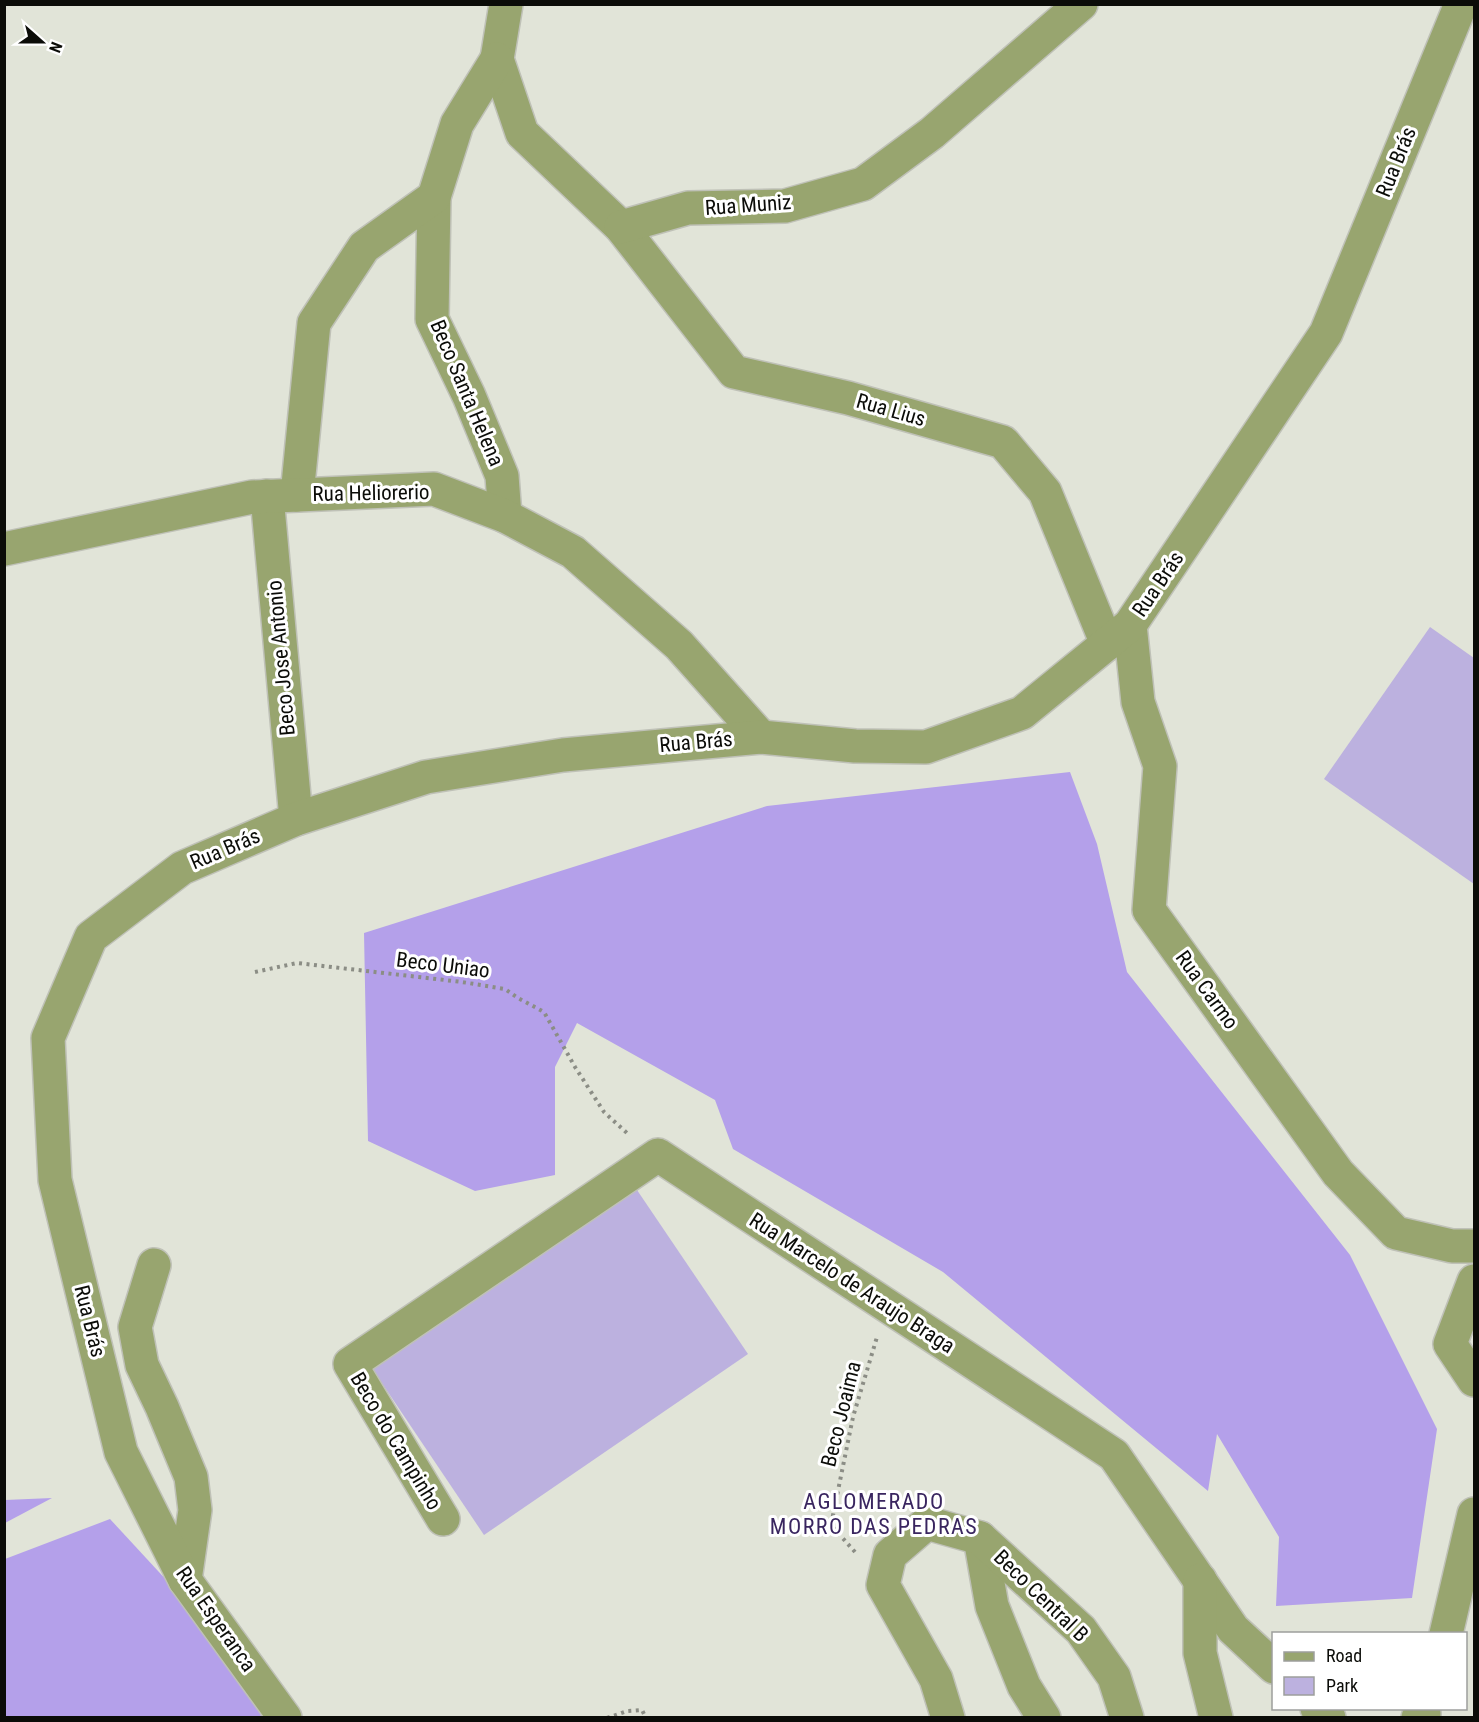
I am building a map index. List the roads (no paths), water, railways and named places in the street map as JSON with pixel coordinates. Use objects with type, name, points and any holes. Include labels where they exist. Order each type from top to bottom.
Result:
[{"type":"street","points":[[506,4],[498,59],[522,133],[621,227]]},
{"type":"street","name":"Rua Muniz","points":[[621,227],[688,208],[785,206],[863,184],[932,133],[1081,4]]},
{"type":"street","name":"Rua Brás","points":[[122,1452],[55,1180],[48,1038],[92,937],[182,868],[296,819],[426,777],[563,755],[760,737],[855,746],[926,747],[1022,713],[1119,634],[1326,333],[1461,4]]},
{"type":"street","name":"Beco Santa Helena","points":[[498,59],[457,124],[434,197],[432,319],[469,396],[502,476],[505,516]]},
{"type":"street","name":"Beco Jose Antonio","points":[[296,819],[282,496],[314,323],[364,247],[434,197]]},
{"type":"street","name":"Rua Lius","points":[[621,227],[734,372],[848,398],[1003,441],[1045,492],[1119,634]]},
{"type":"street","name":"Rua Heliorerio","points":[[4,549],[252,497],[434,489],[505,516],[573,552],[679,645],[760,737]]},
{"type":"street","name":"Rua Carmo","points":[[1119,634],[1138,702],[1160,766],[1149,910],[1338,1173],[1396,1233],[1452,1246],[1474,1246]]},
{"type":"street","name":"Rua Marcelo de Araujo Braga","points":[[350,1364],[658,1155],[1114,1455],[1233,1629],[1272,1665]]},
{"type":"street","name":"Rua Brás","points":[[153,1265],[135,1327],[142,1365],[191,1477],[195,1510],[185,1580]]},
{"type":"street","points":[[1474,1281],[1450,1344],[1474,1380]]},
{"type":"street","name":"Beco do Campinho","points":[[350,1364],[443,1518]]},
{"type":"street","name":"Rua Esperanca","points":[[122,1452],[185,1580],[285,1718]]},
{"type":"street","points":[[1446,1632],[1474,1514]]},
{"type":"street","name":"Beco Central B","points":[[948,1718],[936,1679],[883,1585],[890,1556],[927,1523],[980,1538],[1081,1630],[1114,1677],[1127,1718]]},
{"type":"street","points":[[980,1538],[992,1606],[1024,1686],[1044,1718]]},
{"type":"street","points":[[1200,1580],[1200,1653],[1216,1718]]},
{"type":"district","name":"AGLOMERADO MORRO DAS PEDRAS","points":[[874,1514]]}]
